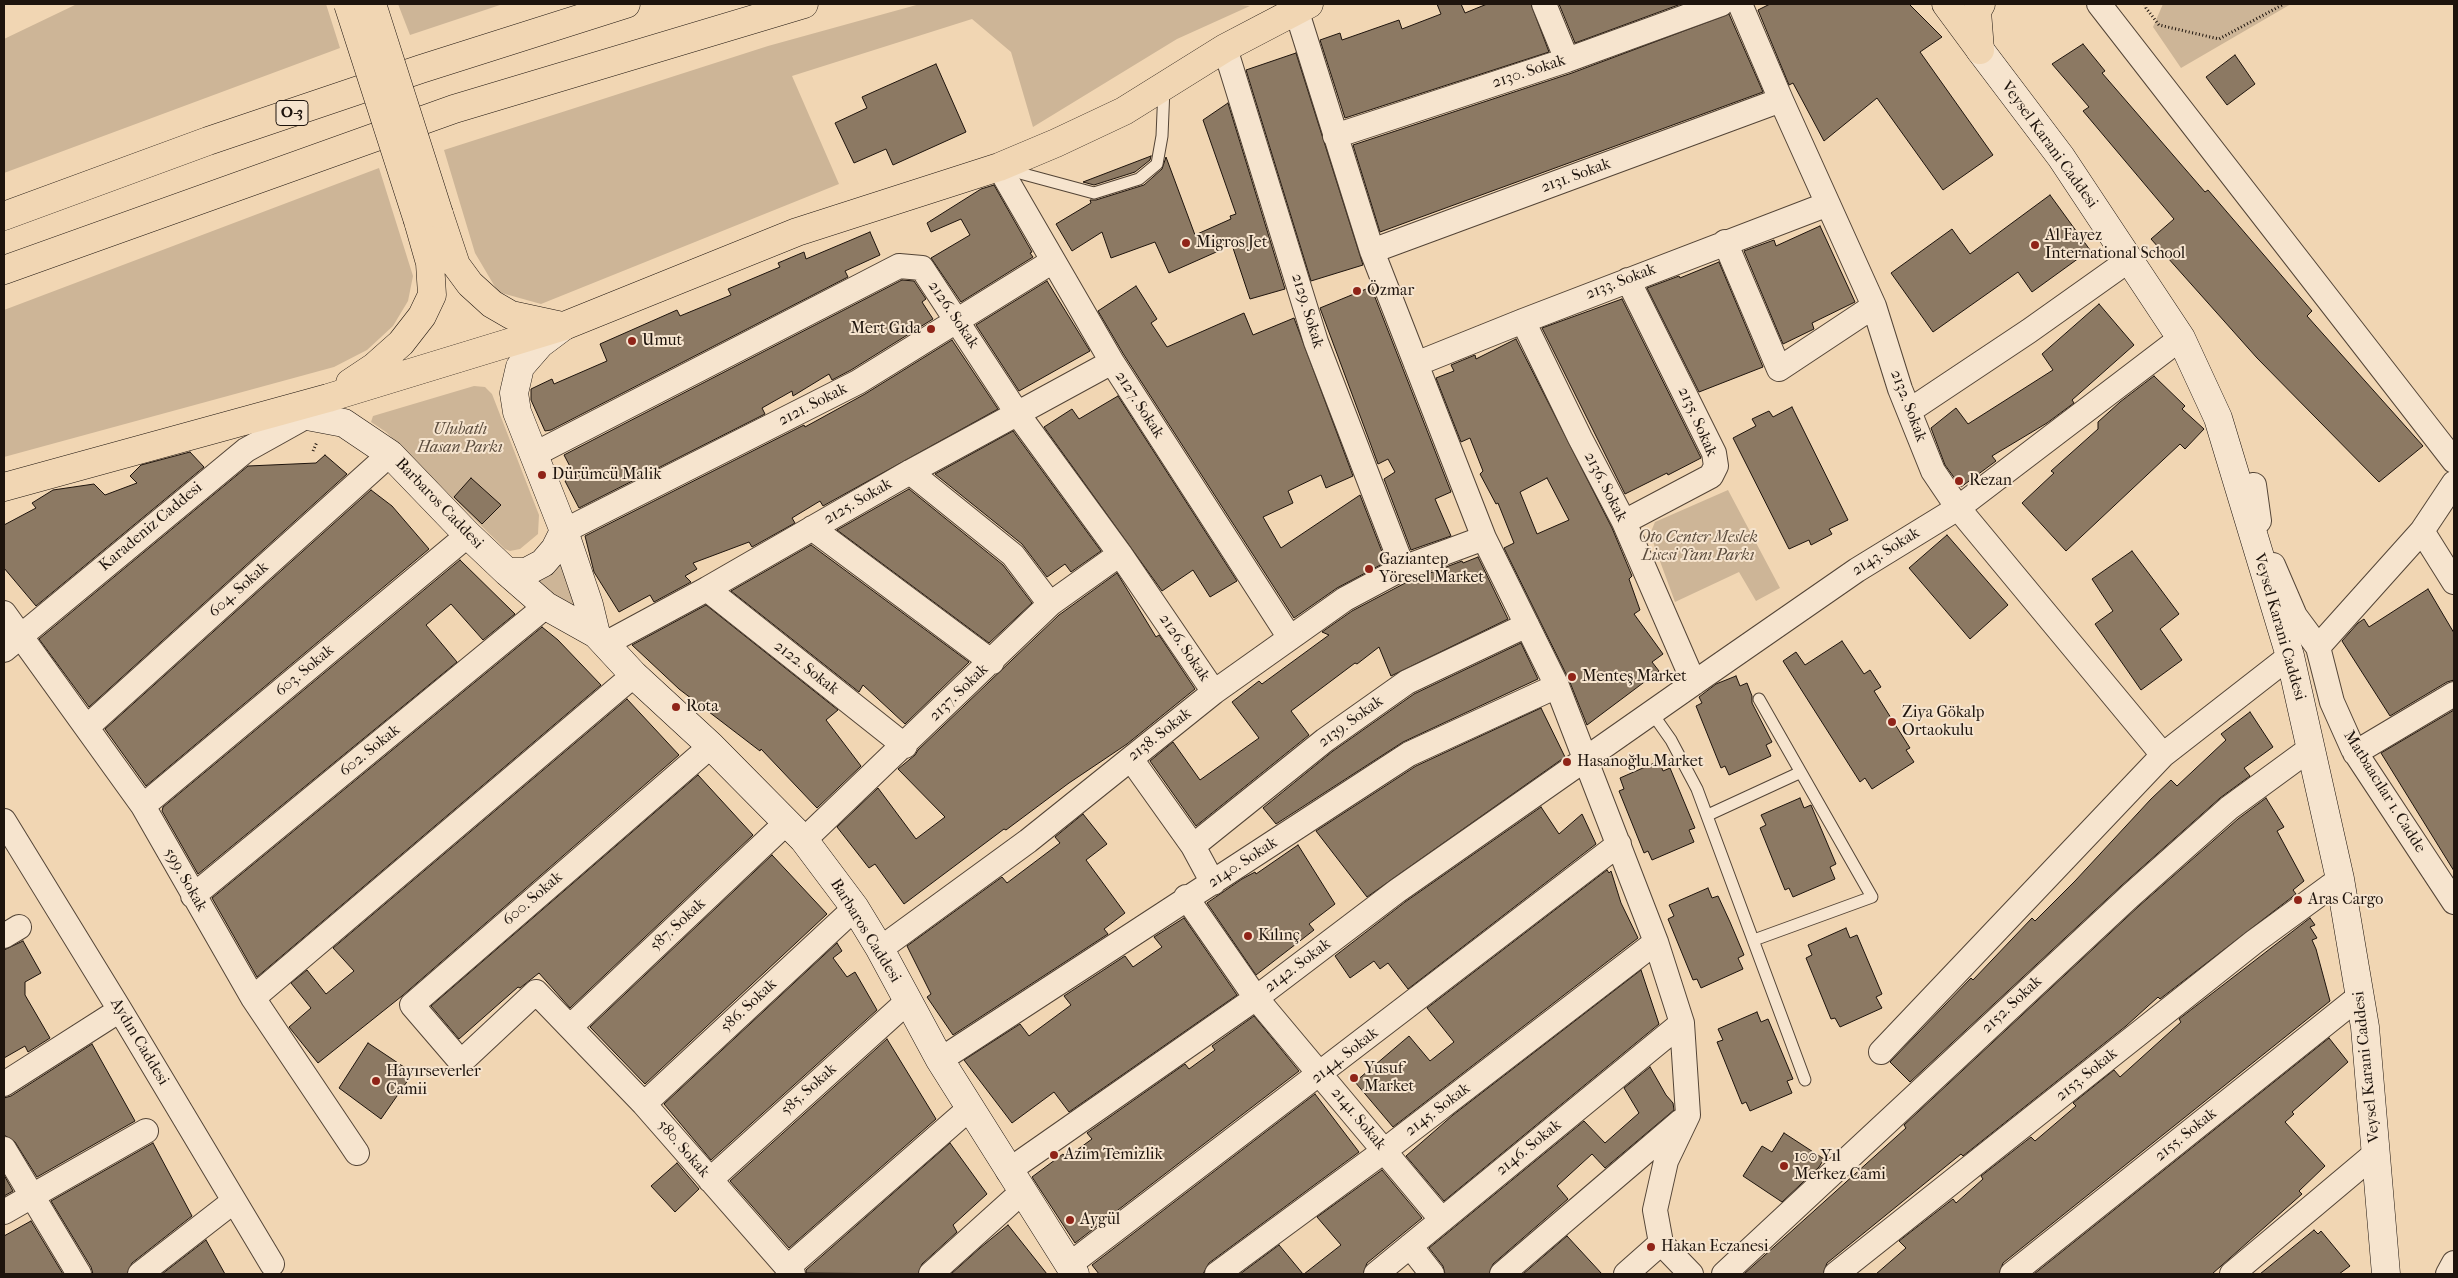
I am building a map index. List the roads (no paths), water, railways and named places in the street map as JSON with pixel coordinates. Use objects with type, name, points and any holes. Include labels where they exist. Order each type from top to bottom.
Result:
[{"type":"main road","points":[[356,4],[429,217],[456,265],[470,284],[484,297],[511,315],[564,326]]},
{"type":"main road","points":[[583,16],[609,4]]},
{"type":"main road","name":"O-3","points":[[4,216],[208,141],[583,16],[626,4]]},
{"type":"main road","points":[[4,270],[454,109],[804,4]]},
{"type":"main road","points":[[1946,4],[1980,50]]},
{"type":"main road","points":[[1980,50],[1977,11],[1981,4]]},
{"type":"main road","points":[[4,486],[328,398],[564,326],[796,232],[999,167],[1056,144],[1124,111],[1226,48],[1303,7]]},
{"type":"main road","name":"Veysel Karani Caddesi","points":[[1980,50],[2061,158],[2181,338],[2218,418],[2290,656],[2340,880],[2365,1027],[2386,1274]]},
{"type":"main road","points":[[328,398],[374,367],[401,343],[422,316],[432,295],[429,217]]},
{"type":"main road","name":"Barbaros Caddesi","points":[[564,326],[527,357],[520,367],[516,378],[514,393],[518,412],[564,531],[601,639]]},
{"type":"main road","name":"Barbaros Caddesi","points":[[266,414],[307,416],[344,423],[390,454],[468,535],[507,572],[546,606],[601,639],[634,675],[711,746],[795,831],[855,908],[880,949],[940,1060],[1072,1270]]},
{"type":"main road","points":[[507,572],[526,572],[543,563],[555,549],[564,531]]},
{"type":"street","points":[[1544,4],[1566,60]]},
{"type":"street","name":"2130. Sokak","points":[[1335,136],[1566,60],[1721,4]]},
{"type":"street","name":"2132. Sokak","points":[[1740,4],[1874,306],[1900,390],[1933,471],[1958,508],[2163,755]]},
{"type":"street","points":[[2099,4],[2454,461]]},
{"type":"street","points":[[1303,7],[1335,136],[1372,252],[1484,538],[1558,686],[1656,942],[1682,1023],[1688,1115],[1666,1161],[1655,1210],[1661,1243],[1691,1274]]},
{"type":"street","name":"2129. Sokak","points":[[1226,48],[1316,342],[1403,568]]},
{"type":"street","name":"2131. Sokak","points":[[1372,252],[1781,100]]},
{"type":"street","name":"2127. Sokak","points":[[999,167],[1112,362],[1290,638]]},
{"type":"street","name":"2133. Sokak","points":[[1416,364],[1725,242],[1828,204]]},
{"type":"street","points":[[1725,242],[1779,369],[1874,306]]},
{"type":"street","points":[[1909,411],[2029,331],[2129,260]]},
{"type":"street","name":"2121. Sokak","points":[[564,531],[858,382],[1053,261]]},
{"type":"street","name":"2126. Sokak","points":[[535,454],[899,266],[922,268],[1017,413],[1120,554],[1214,692]]},
{"type":"street","name":"2135. Sokak","points":[[1624,522],[1711,476],[1716,466],[1714,454],[1628,280]]},
{"type":"street","name":"2136. Sokak","points":[[1523,321],[1580,438],[1624,522],[1694,683]]},
{"type":"street","name":"2143. Sokak","points":[[1586,760],[1857,570],[1958,508],[2181,338]]},
{"type":"street","name":"2125. Sokak","points":[[601,639],[708,589],[910,472],[1112,362]]},
{"type":"street","name":"Karadeniz Caddesi","points":[[12,643],[246,450],[307,416]]},
{"type":"street","name":"604. Sokak","points":[[87,727],[390,454]]},
{"type":"street","points":[[910,472],[1013,555],[1050,604]]},
{"type":"street","points":[[2254,485],[2257,514],[2274,570],[2295,616],[2318,647],[2422,531],[2454,483]]},
{"type":"street","points":[[812,528],[992,662]]},
{"type":"street","points":[[2422,531],[2454,582]]},
{"type":"street","name":"603. Sokak","points":[[143,806],[468,535]]},
{"type":"street","name":"2138. Sokak","points":[[880,949],[1028,841],[1214,692],[1345,599],[1403,568],[1484,538]]},
{"type":"street","name":"2137. Sokak","points":[[795,831],[905,746],[1050,604],[1120,554]]},
{"type":"street","name":"2122. Sokak","points":[[708,589],[905,746]]},
{"type":"street","name":"602. Sokak","points":[[193,896],[546,606]]},
{"type":"street","name":"599. Sokak","points":[[4,613],[12,643],[87,727],[143,806],[253,998],[357,1153]]},
{"type":"street","name":"2139. Sokak","points":[[1193,846],[1325,740],[1407,682],[1527,624]]},
{"type":"street","name":"Matbaacılar 1. Cadde","points":[[2318,647],[2332,702],[2355,753],[2454,902]]},
{"type":"street","points":[[1881,1052],[2163,755],[2290,656]]},
{"type":"street","points":[[253,998],[634,675]]},
{"type":"street","name":"2140. Sokak","points":[[940,1060],[1186,897],[1213,883],[1409,754],[1558,686]]},
{"type":"street","points":[[2355,753],[2454,694]]},
{"type":"street","name":"600. Sokak","points":[[461,1062],[412,1005],[711,746]]},
{"type":"street","name":"2152. Sokak","points":[[1724,1274],[2130,896],[2229,808],[2311,748]]},
{"type":"street","points":[[1131,758],[1193,846],[1213,883]]},
{"type":"street","name":"2142. Sokak","points":[[931,1274],[1015,1181],[1397,891],[1586,760]]},
{"type":"street","name":"Aydın Caddesi","points":[[4,821],[272,1264]]},
{"type":"street","name":"587. Sokak","points":[[570,1027],[795,831]]},
{"type":"street","name":"2144. Sokak","points":[[1072,1270],[1619,844]]},
{"type":"street","name":"2153. Sokak","points":[[1836,1274],[2254,942],[2340,880]]},
{"type":"street","name":"2141. Sokak","points":[[1186,897],[1256,998],[1442,1220]]},
{"type":"street","name":"586. Sokak","points":[[644,1104],[855,908]]},
{"type":"street","name":"2145. Sokak","points":[[1217,1274],[1384,1151],[1656,942]]},
{"type":"street","name":"580. Sokak","points":[[461,1062],[536,992],[644,1104],[790,1271]]},
{"type":"street","name":"2155. Sokak","points":[[2012,1274],[2360,996]]},
{"type":"street","name":"585. Sokak","points":[[710,1180],[908,1001]]},
{"type":"street","points":[[4,1084],[120,1010]]},
{"type":"street","name":"2146. Sokak","points":[[1376,1274],[1682,1023]]},
{"type":"street","points":[[790,1271],[970,1108]]},
{"type":"street","points":[[1502,1274],[1688,1115]]},
{"type":"street","points":[[4,1212],[146,1130]]},
{"type":"street","points":[[4,1149],[79,1274]]},
{"type":"street","points":[[2232,1274],[2376,1153]]},
{"type":"street","points":[[140,1274],[234,1201]]},
{"type":"street","points":[[1626,1274],[1661,1243]]},
{"type":"street","points":[[1410,1246],[1432,1274]]},
{"type":"street","points":[[2448,1274],[2454,1263]]},
{"type":"lane","points":[[999,167],[1094,193],[1139,179],[1157,164],[1162,136],[1164,86]]},
{"type":"lane","points":[[1754,940],[1872,898],[1799,773],[1759,699]]},
{"type":"lane","points":[[1652,713],[1684,764],[1708,815],[1805,1080]]},
{"type":"lane","points":[[1708,815],[1799,773]]},
{"type":"place","name":"Migros Jet","points":[[1186,243]]},
{"type":"place","name":"Al Fayez International School","points":[[2035,245]]},
{"type":"place","name":"Özmar","points":[[1357,291]]},
{"type":"place","name":"Mert Gıda","points":[[931,329]]},
{"type":"place","name":"Umut","points":[[632,341]]},
{"type":"place","name":"Dürümcü Malik","points":[[542,475]]},
{"type":"place","name":"Rezan","points":[[1959,481]]},
{"type":"place","name":"Gaziantep Yöresel Market","points":[[1369,569]]},
{"type":"place","name":"Menteş Market","points":[[1572,677]]},
{"type":"place","name":"Rota","points":[[676,707]]},
{"type":"place","name":"Ziya Gökalp Ortaokulu","points":[[1892,722]]},
{"type":"place","name":"Hasanoğlu Market","points":[[1567,762]]},
{"type":"place","name":"Aras Cargo","points":[[2298,900]]},
{"type":"place","name":"Kılınç","points":[[1248,936]]},
{"type":"place","name":"Yusuf Market","points":[[1354,1078]]},
{"type":"place","name":"Hayırseverler Camii","points":[[376,1081]]},
{"type":"place","name":"Azim Temizlik","points":[[1054,1155]]},
{"type":"place","name":"100 Yıl Merkez Cami","points":[[1784,1166]]},
{"type":"place","name":"Aygül","points":[[1070,1220]]},
{"type":"place","name":"Hakan Eczanesi","points":[[1651,1247]]},
{"type":"park label","name":"Ulubatlı Hasan Parkı","points":[[460,439]]},
{"type":"park label","name":"Oto Center Meslek Lisesi Yanı Parkı","points":[[1698,547]]}]
